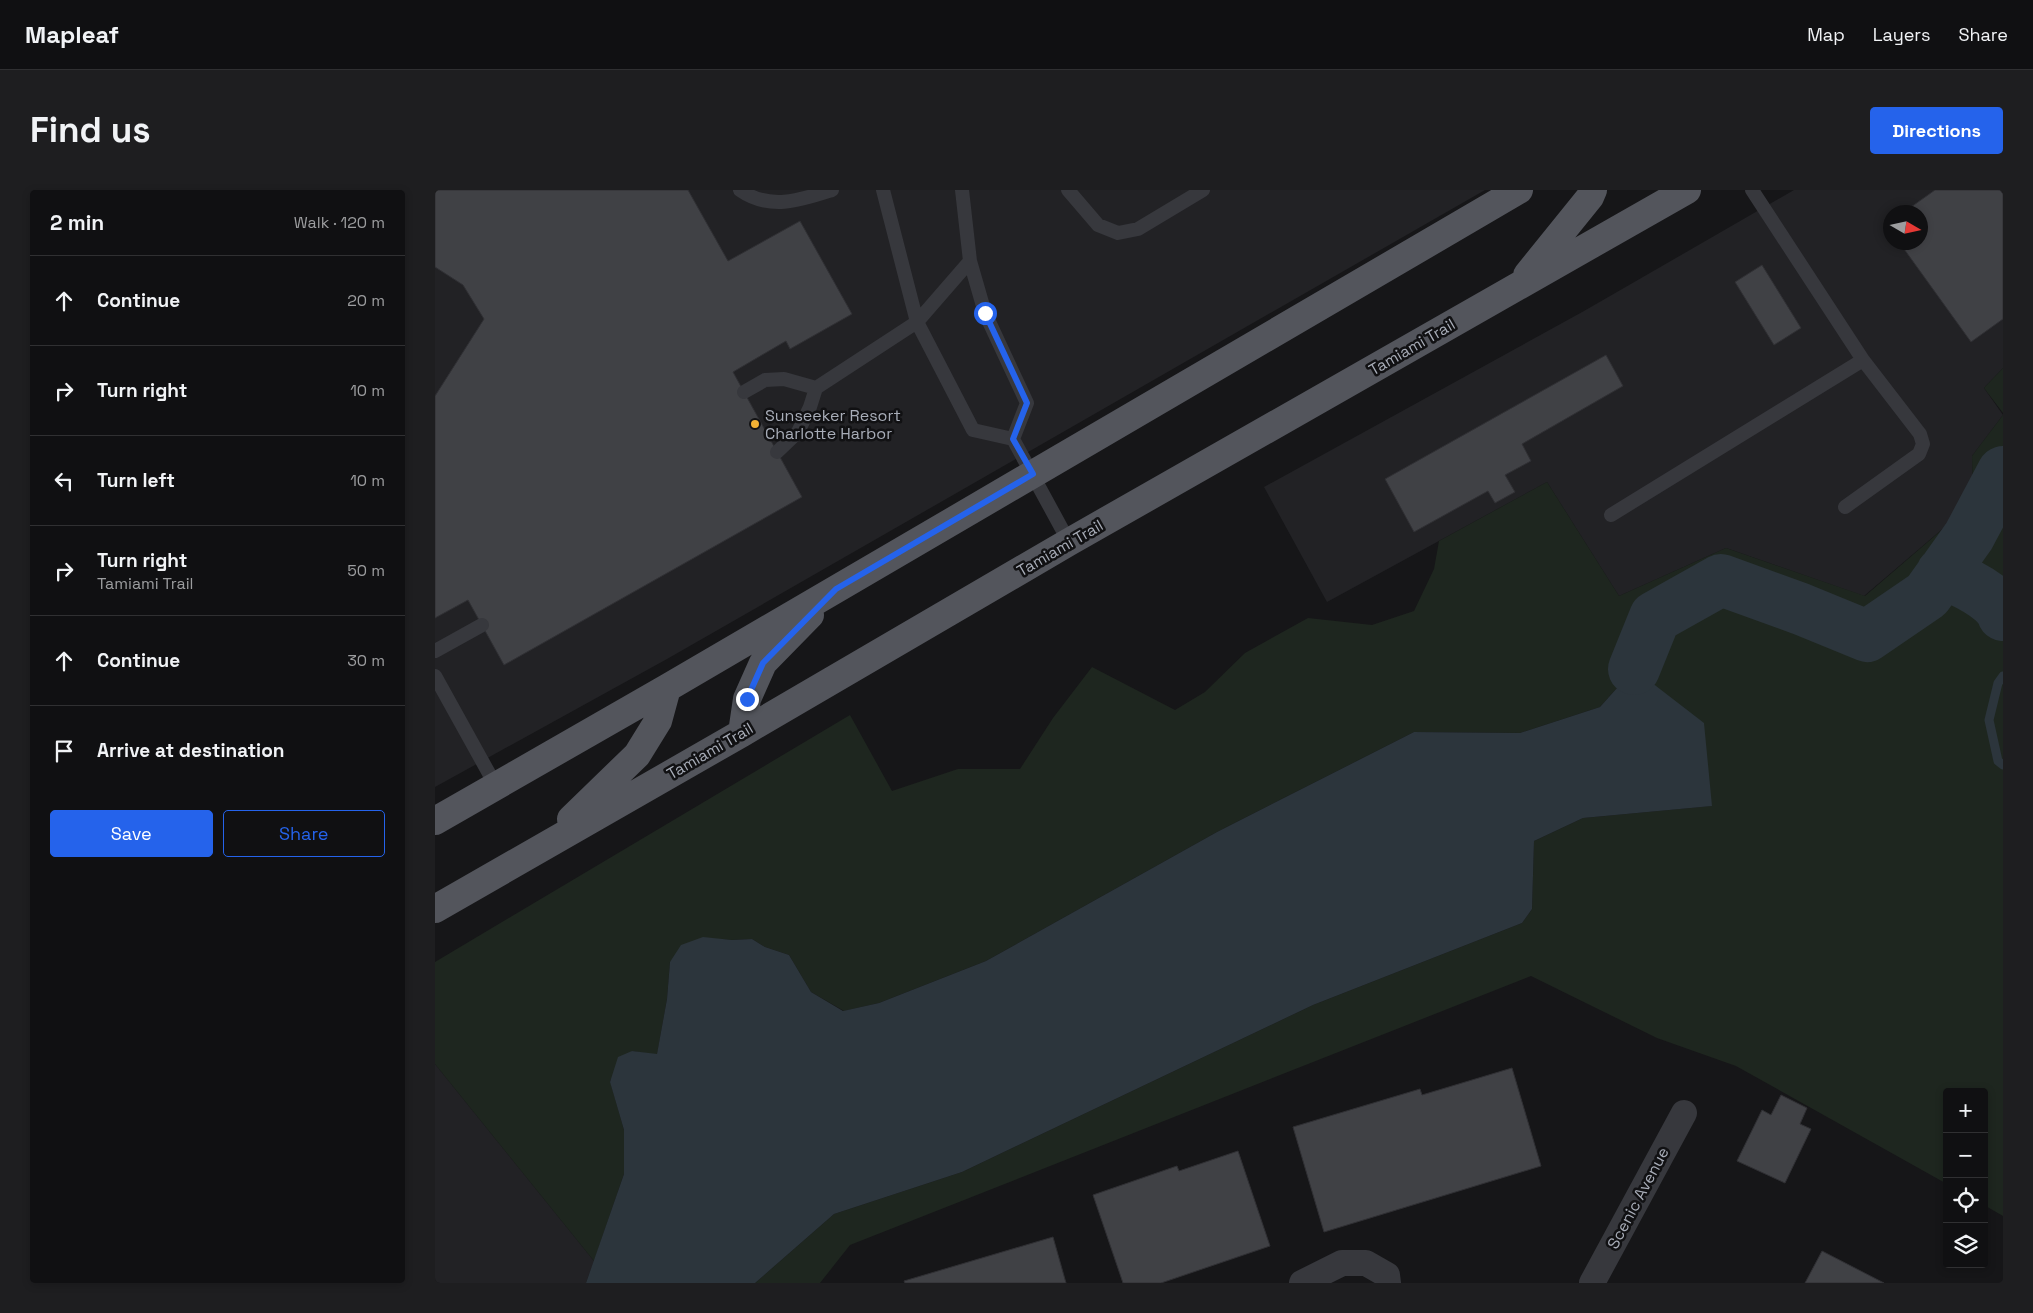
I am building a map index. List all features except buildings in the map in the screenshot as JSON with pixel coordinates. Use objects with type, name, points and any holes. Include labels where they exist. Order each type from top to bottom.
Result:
[{"type":"main road","points":[[435,821],[667,688],[1519,190]]},
{"type":"main road","points":[[1517,287],[1591,197],[1593,190]]},
{"type":"main road","name":"Tamiami Trail","points":[[435,909],[1069,542],[1687,190]]},
{"type":"main road","points":[[742,733],[747,699],[763,663],[836,589]]},
{"type":"main road","points":[[543,847],[637,755],[658,721],[667,688]]},
{"type":"street","name":"Scenic Avenue","points":[[1592,1283],[1684,1113]]},
{"type":"street","points":[[1302,1283],[1342,1263],[1367,1262],[1387,1275],[1388,1283]]},
{"type":"lane","points":[[740,190],[767,201],[794,202],[832,190]]},
{"type":"lane","points":[[883,190],[917,322],[973,430],[1013,439],[1069,542]]},
{"type":"lane","points":[[963,190],[970,261],[985,313],[1027,403],[1013,439]]},
{"type":"lane","points":[[1068,190],[1099,225],[1118,233],[1138,229],[1203,190]]},
{"type":"lane","points":[[1752,190],[1780,236],[1863,360],[1920,434],[1923,444],[1919,454],[1845,507]]},
{"type":"lane","points":[[777,452],[798,432],[810,407],[816,388],[917,322],[970,261]]},
{"type":"lane","points":[[1611,515],[1863,360]]},
{"type":"lane","points":[[744,392],[765,380],[783,379],[816,388]]},
{"type":"lane","points":[[435,651],[482,625]]},
{"type":"lane","points":[[435,676],[496,786]]},
{"type":"shaded area","name":"Sunseeker Resort Charlotte Harbor","points":[[435,190],[1485,190],[667,659],[435,787]]},
{"type":"shaded area","points":[[1794,190],[2003,190],[2003,368],[1984,388],[2003,415],[1972,456],[1973,503],[1864,596],[1726,548],[1619,596],[1547,482],[1327,602],[1264,487],[1584,311]]},
{"type":"shaded area","points":[[2003,368],[2003,413],[1984,388]]},
{"type":"shaded area","points":[[2003,415],[2003,1216],[1988,1207],[1988,1088],[1943,1088],[1943,1182],[1736,1066],[1657,1038],[1531,976],[850,1245],[820,1283],[755,1283],[834,1214],[962,1172],[1313,1005],[1522,923],[1532,909],[1534,841],[1583,818],[1711,806],[1634,669],[1600,707],[1520,733],[1414,732],[1217,832],[986,961],[879,1003],[844,1011],[811,992],[789,955],[765,947],[752,939],[703,938],[670,962],[667,999],[657,1055],[632,1051],[610,1081],[624,1130],[624,1174],[594,1261],[435,1064],[435,962],[850,715],[892,791],[958,769],[1020,769],[1053,718],[1092,667],[1175,710],[1205,692],[1245,653],[1308,618],[1372,625],[1414,611],[1434,569],[1439,541],[1547,482],[1619,596],[1726,548],[1865,596],[1973,503],[1972,456]]},
{"type":"shaded area","points":[[1634,669],[1704,723],[1712,806],[1583,818],[1534,841],[1532,909],[1522,923],[1313,1005],[962,1172],[834,1214],[755,1283],[586,1283],[624,1174],[624,1130],[610,1082],[618,1057],[632,1051],[657,1054],[667,999],[670,962],[681,945],[703,937],[732,940],[752,939],[765,947],[789,955],[811,992],[843,1011],[879,1003],[986,961],[1217,832],[1414,732],[1520,733],[1600,707]]},
{"type":"shaded area","points":[[435,1064],[594,1261],[586,1283],[435,1283]]},
{"type":"waterway","points":[[1634,669],[1655,617],[1721,580],[1801,609],[1867,636],[1927,595],[1969,536],[2003,472]]},
{"type":"waterway","points":[[1942,573],[1968,584],[1986,595],[2003,615]]},
{"type":"waterway","points":[[2003,676],[1998,683],[1989,720],[1998,761],[2003,765]]},
{"type":"place","name":"Sunseeker Resort Charlotte Harbor","points":[[755,424]]},
{"type":"route","points":[[747,699],[763,663],[836,589],[1033,474],[1013,439],[1027,403],[985,313]]}]
